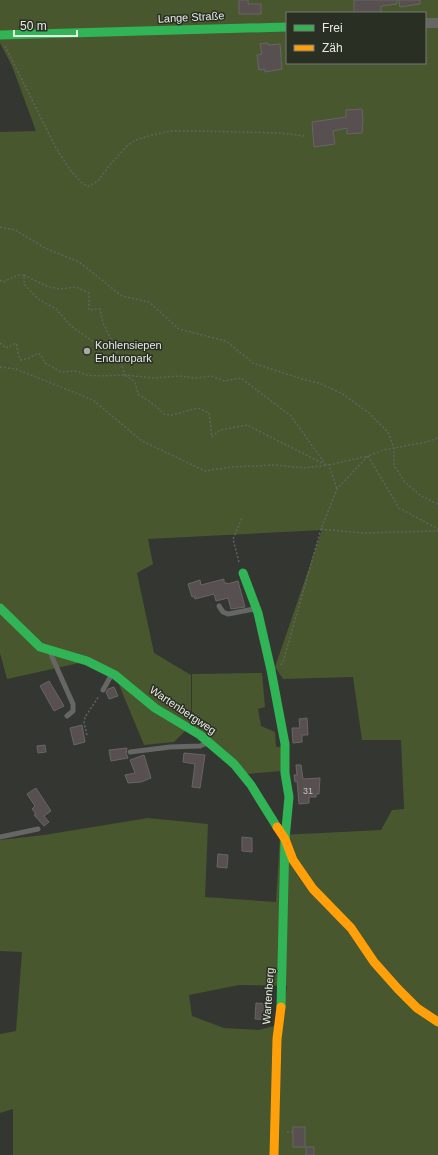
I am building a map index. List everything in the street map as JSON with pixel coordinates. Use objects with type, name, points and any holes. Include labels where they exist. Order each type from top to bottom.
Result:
[{"type":"street","points":[[426,23],[438,22]]},
{"type":"street","name":"Lange Straße","points":[[2,39],[286,26]]},
{"type":"street","name":"Wartenbergweg","points":[[243,573],[247,580],[255,609],[258,613],[271,670],[285,744],[285,773],[289,797],[285,839]]},
{"type":"street","name":"Wartenbergweg","points":[[0,608],[40,647],[88,661],[112,673],[155,708],[209,742],[234,764],[251,785],[285,839],[294,860],[313,889],[351,928],[374,962],[398,989],[417,1008],[438,1022]]},
{"type":"street","name":"Wartenberg","points":[[274,1155],[277,1039],[281,1004],[285,839]]},
{"type":"lane","points":[[219,606],[223,612],[228,614],[255,609]]},
{"type":"lane","points":[[51,651],[52,657],[73,704],[72,711],[67,716]]},
{"type":"lane","points":[[103,690],[112,673]]},
{"type":"lane","points":[[130,752],[170,747],[200,746],[209,742]]},
{"type":"lane","points":[[0,837],[38,829]]},
{"type":"path","points":[[2,39],[56,148],[71,171],[81,182],[86,185],[92,185],[98,181],[128,145],[136,140],[152,135],[171,131],[195,131],[280,133],[304,136]]},
{"type":"path","points":[[0,227],[15,230],[45,248],[79,262],[122,296],[148,302],[179,329],[226,341],[254,363],[302,379],[319,382],[343,394],[369,413],[388,432],[394,448],[394,465],[404,481],[421,496],[438,504]]},
{"type":"path","points":[[0,280],[3,282],[18,275],[24,275],[46,286],[60,289],[76,287],[89,293],[89,310],[100,309],[103,323],[116,350],[125,375],[135,382],[138,394],[156,406],[164,414],[172,415],[198,408],[209,413],[212,437],[220,430],[247,425],[327,465]]},
{"type":"path","points":[[24,275],[24,284],[38,299],[56,309],[71,326],[95,343],[116,350]]},
{"type":"path","points":[[0,343],[6,348],[16,342],[18,350],[17,354],[21,360],[30,358],[38,353],[41,355],[45,363],[61,372],[77,371],[86,375],[125,375],[153,378],[180,376],[195,378],[211,376],[226,381],[241,378],[291,416],[327,465],[337,489]]},
{"type":"path","points":[[0,367],[16,369],[93,400],[142,441],[204,471],[231,467],[276,465],[304,468],[327,465],[368,456],[383,450],[426,442],[438,438]]},
{"type":"path","points":[[271,670],[278,668],[283,662],[321,529],[337,489],[368,456]]},
{"type":"path","points":[[368,456],[399,508],[438,530]]},
{"type":"path","points":[[242,518],[233,539],[243,573]]},
{"type":"path","points":[[321,529],[362,533],[438,530]]},
{"type":"path","points":[[87,735],[84,723],[85,717],[98,697]]},
{"type":"green space","points":[[0,0],[438,0],[438,1155],[13,1155],[13,1109],[0,1113],[0,1034],[16,1031],[22,952],[0,951],[0,840],[44,835],[148,818],[208,824],[205,897],[276,902],[280,835],[381,830],[392,810],[404,809],[401,740],[362,740],[353,677],[283,679],[275,667],[322,530],[148,539],[153,564],[137,573],[154,653],[191,675],[191,725],[174,742],[144,745],[115,675],[88,661],[7,679],[0,653],[0,132],[36,131],[12,66],[0,43]],"holes":[[[239,985],[287,986],[281,1024],[259,1030],[224,1028],[192,1016],[189,995]]]},
{"type":"green space","points":[[262,673],[265,707],[258,709],[261,726],[275,732],[276,747],[282,747],[282,771],[246,774],[192,726],[192,674]]},
{"type":"building","points":[[239,0],[248,0],[248,4],[261,4],[261,14],[239,14]]},
{"type":"building","points":[[354,0],[397,0],[397,4],[381,6],[381,12],[354,12]]},
{"type":"building","points":[[399,0],[420,0],[420,4],[400,7]]},
{"type":"building","points":[[268,43],[268,45],[280,44],[282,69],[265,72],[265,69],[259,70],[257,55],[262,54],[260,44]]},
{"type":"building","points":[[362,109],[362,133],[347,134],[347,128],[333,131],[335,144],[314,147],[312,122],[346,117],[346,110]]},
{"type":"building","points":[[224,579],[224,583],[227,584],[238,581],[245,607],[231,609],[228,598],[216,601],[214,594],[195,599],[194,596],[192,597],[188,584],[200,580],[201,585]]},
{"type":"building","points":[[49,681],[64,706],[54,711],[40,686]]},
{"type":"building","points":[[114,687],[118,696],[109,699],[106,692],[108,689]]},
{"type":"building","points":[[307,718],[308,735],[302,735],[302,742],[293,743],[292,728],[300,728],[299,719]]},
{"type":"building","points":[[82,725],[85,742],[74,745],[70,728]]},
{"type":"building","points":[[45,745],[46,752],[38,753],[37,746]]},
{"type":"building","points":[[127,748],[126,753],[128,758],[111,761],[109,750]]},
{"type":"building","points":[[184,753],[205,755],[200,788],[192,787],[195,764],[183,762]]},
{"type":"building","points":[[144,755],[151,778],[141,782],[128,783],[125,775],[135,773],[130,760]]},
{"type":"building","points":[[296,765],[301,765],[303,779],[320,778],[319,794],[316,794],[316,797],[309,797],[309,803],[299,804],[297,781],[295,782],[294,775],[297,775]]},
{"type":"building","points":[[36,788],[51,811],[44,816],[49,822],[44,826],[34,815],[36,814],[32,809],[35,806],[27,794]]},
{"type":"building","points":[[242,837],[252,838],[252,852],[242,851]]},
{"type":"building","points":[[218,854],[228,855],[227,868],[217,867]]},
{"type":"building","points":[[256,1003],[269,1004],[268,1020],[255,1019]]},
{"type":"building","points":[[293,1127],[305,1127],[305,1147],[293,1147]]},
{"type":"building","points":[[306,1147],[314,1147],[314,1155],[306,1155]]},
{"type":"traffic: fast","points":[[0,35],[286,27]]},
{"type":"traffic: fast","points":[[243,573],[258,613],[271,670],[285,744],[285,773],[289,797],[285,839],[281,1007]]},
{"type":"traffic: fast","points":[[0,608],[40,647],[87,661],[115,675],[155,708],[200,735],[234,764],[251,785],[277,827]]},
{"type":"traffic: slow","points":[[277,827],[285,839],[293,860],[313,889],[351,928],[374,962],[398,989],[417,1008],[438,1022]]},
{"type":"traffic: slow","points":[[274,1155],[277,1039],[281,1007]]},
{"type":"place","name":"Kohlensiepen Enduropark","points":[[87,351]]}]
